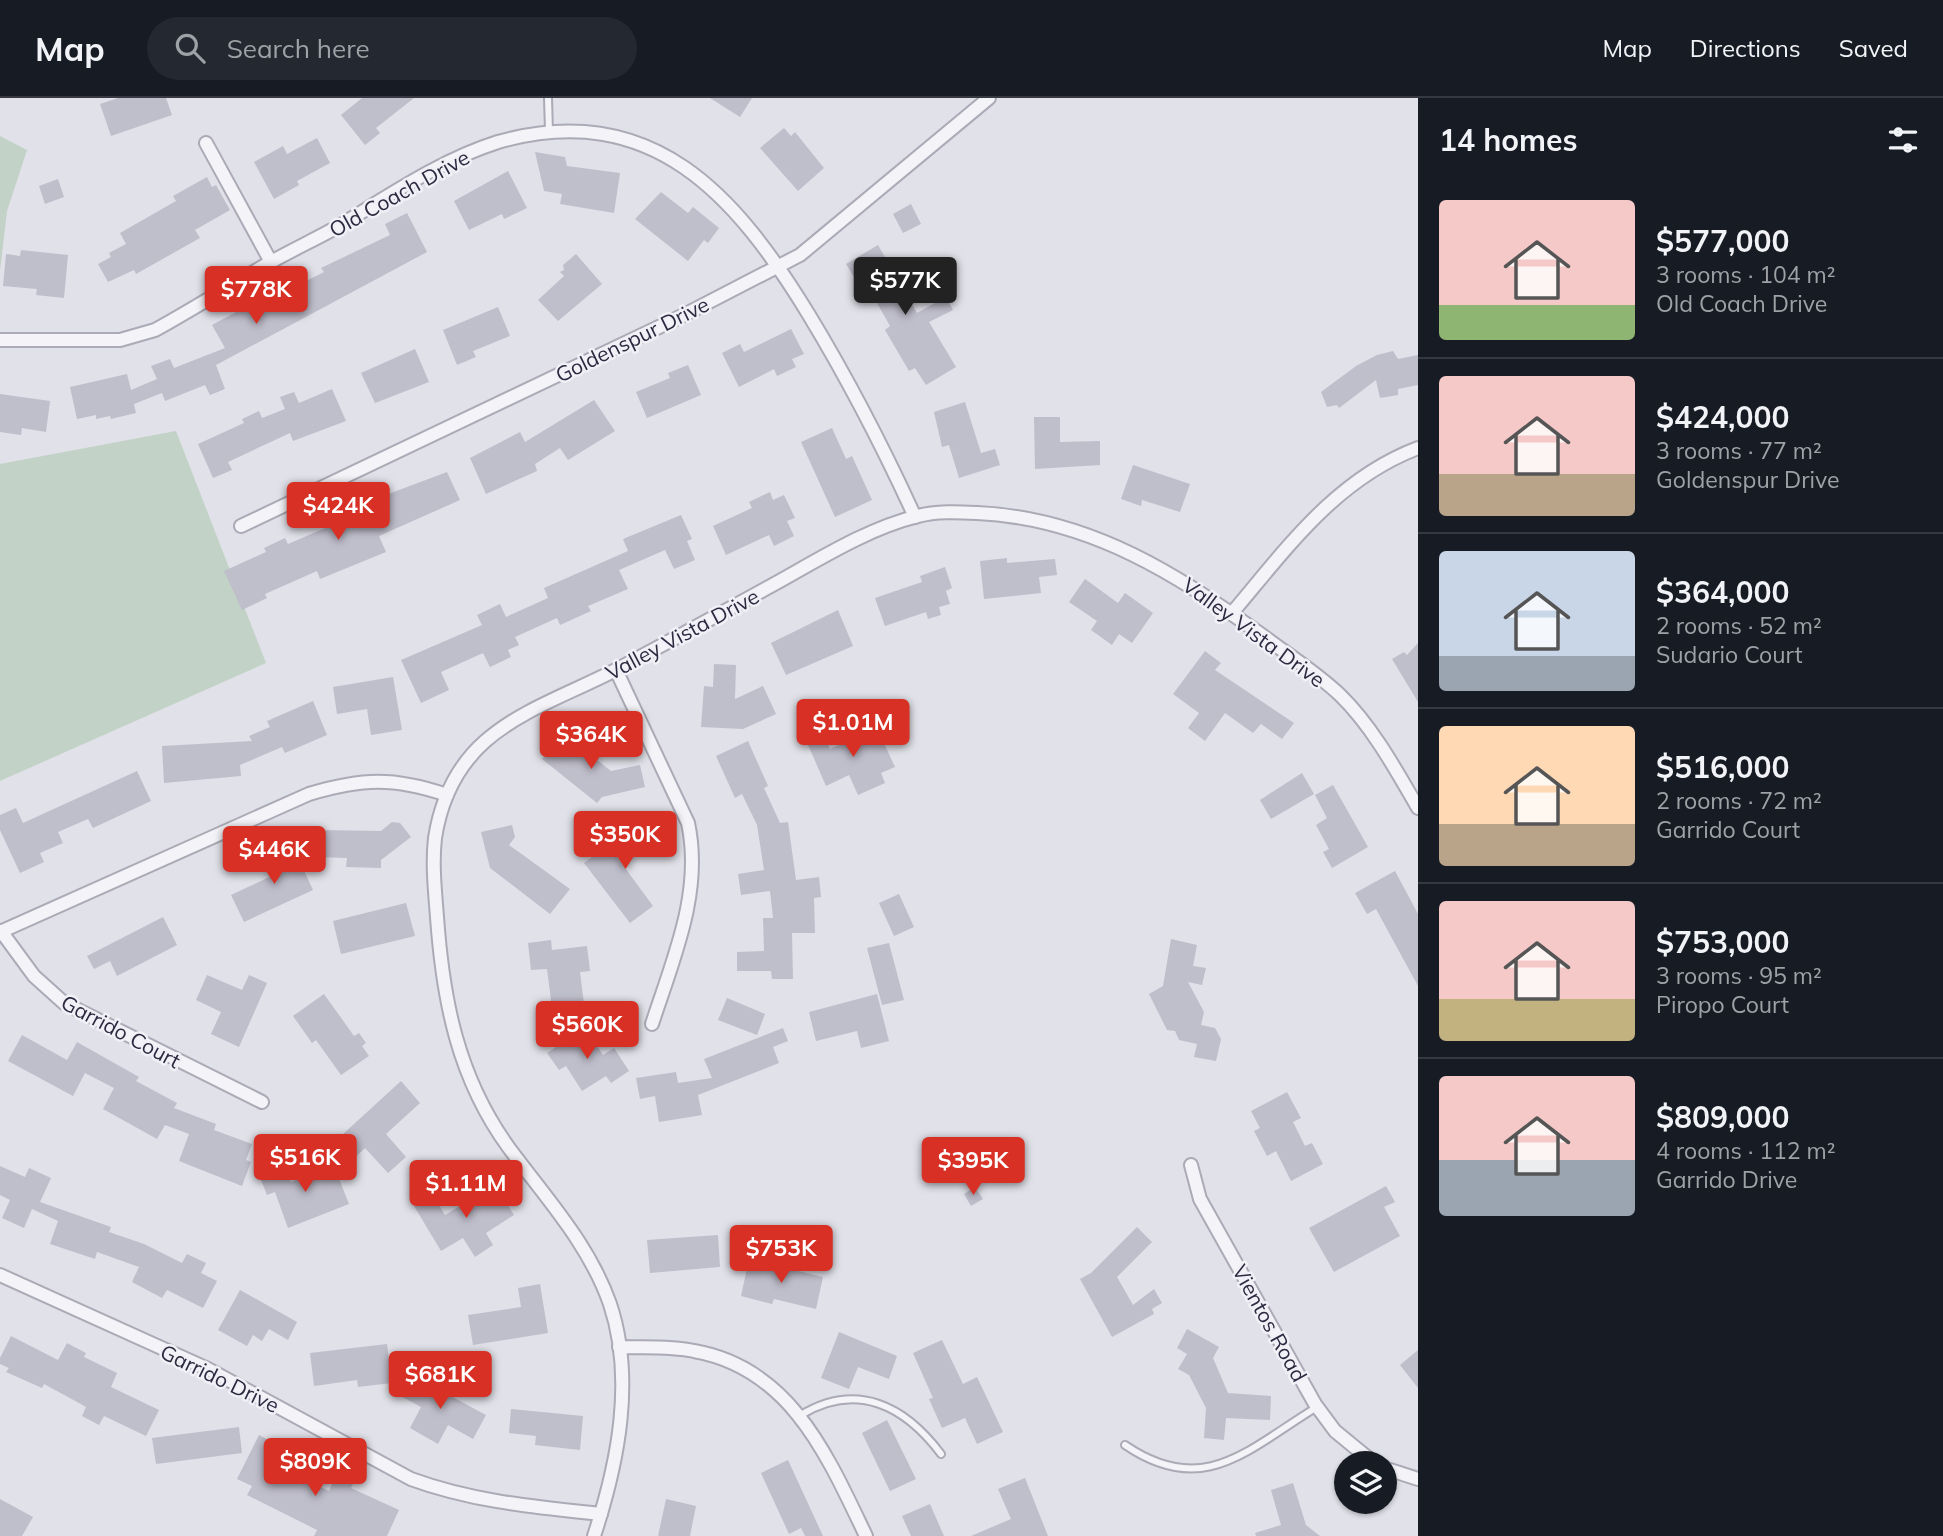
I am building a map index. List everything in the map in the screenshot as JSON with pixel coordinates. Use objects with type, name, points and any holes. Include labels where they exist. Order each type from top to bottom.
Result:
[{"type":"street","name":"Goldenspur Drive","points":[[241,526],[670,322],[779,266],[818,242],[989,98]]},
{"type":"street","name":"Old Coach Drive","points":[[0,340],[132,338],[155,330],[447,163],[497,142],[549,131],[597,131],[621,136],[674,159],[707,182],[737,210],[779,266],[848,379],[915,517]]},
{"type":"street","points":[[206,143],[271,262]]},
{"type":"street","points":[[1232,613],[1334,496],[1374,467],[1418,448]]},
{"type":"street","name":"Valley Vista Drive","points":[[594,1536],[619,1435],[622,1396],[619,1347],[611,1306],[592,1263],[552,1202],[489,1118],[459,1054],[441,974],[434,887],[435,839],[447,795],[475,751],[505,725],[538,705],[616,670],[870,534],[915,517],[992,514],[1040,520],[1070,528],[1148,560],[1232,613],[1300,663],[1350,705],[1373,735],[1418,808]]},
{"type":"street","points":[[616,670],[688,823],[693,849],[694,876],[683,925],[652,1024]]},
{"type":"street","points":[[1,932],[309,794],[347,782],[372,780],[422,786],[447,795]]},
{"type":"street","name":"Garrido Court","points":[[1,932],[34,976],[64,1003],[142,1045],[262,1102]]},
{"type":"street","name":"Vientos Road","points":[[1191,1165],[1200,1199],[1317,1407],[1335,1431],[1359,1451]]},
{"type":"street","name":"Garrido Drive","points":[[0,1275],[208,1369],[411,1479],[444,1491],[524,1507],[601,1514]]},
{"type":"street","points":[[619,1347],[680,1349],[715,1356],[766,1382],[801,1415],[816,1437],[866,1536]]},
{"type":"street","points":[[1397,1472],[1418,1479]]},
{"type":"lane","points":[[548,98],[549,131]]},
{"type":"lane","points":[[801,1415],[830,1400],[873,1401],[887,1406],[919,1428],[941,1454]]},
{"type":"lane","points":[[1125,1445],[1150,1462],[1178,1470],[1203,1470],[1227,1462],[1317,1407]]},
{"type":"green space","points":[[0,136],[27,150],[7,211],[0,271]]},
{"type":"green space","points":[[176,431],[266,663],[0,781],[0,464]]},
{"type":"building","points":[[118,98],[166,98],[172,115],[111,136],[100,104]]},
{"type":"building","points":[[362,98],[414,98],[376,128],[380,133],[365,145],[341,115]]},
{"type":"building","points":[[710,98],[752,98],[740,117]]},
{"type":"building","points":[[784,128],[791,136],[795,132],[824,168],[798,191],[760,148]]},
{"type":"building","points":[[317,138],[330,163],[297,181],[299,185],[274,199],[254,162],[283,146],[287,154]]},
{"type":"building","points":[[535,152],[565,157],[567,166],[620,173],[614,213],[560,204],[562,194],[544,191]]},
{"type":"building","points":[[508,171],[527,208],[504,219],[502,214],[469,230],[454,201]]},
{"type":"building","points":[[207,177],[212,187],[216,185],[230,210],[195,230],[200,238],[136,274],[134,270],[108,282],[98,264],[111,257],[109,253],[126,244],[120,233],[176,201],[173,196]]},
{"type":"building","points":[[58,179],[64,197],[45,204],[39,186]]},
{"type":"building","points":[[661,192],[688,213],[693,207],[719,228],[708,243],[704,240],[688,261],[635,219]]},
{"type":"building","points":[[911,204],[921,224],[903,233],[893,214]]},
{"type":"building","points":[[407,213],[427,252],[216,365],[225,389],[210,395],[205,385],[165,401],[162,393],[134,404],[136,413],[111,419],[110,416],[96,419],[96,415],[77,419],[70,387],[127,374],[131,390],[157,379],[151,366],[170,359],[174,368],[225,348],[212,325],[271,293],[273,298],[324,272],[321,268],[390,235],[385,224]]},
{"type":"building","points":[[878,245],[917,313],[946,297],[953,310],[929,322],[956,367],[926,385],[915,368],[909,371],[885,330],[890,326],[863,278],[857,282],[846,264]]},
{"type":"building","points":[[21,250],[68,255],[64,298],[36,295],[37,289],[3,286],[6,254],[20,256]]},
{"type":"building","points":[[576,254],[602,284],[558,321],[538,300],[564,276],[560,272],[564,270],[563,265]]},
{"type":"building","points":[[498,307],[510,336],[473,351],[476,357],[457,365],[443,330]]},
{"type":"building","points":[[791,329],[804,354],[792,359],[796,367],[777,376],[774,369],[739,387],[722,353],[740,344],[744,352]]},
{"type":"building","points":[[415,349],[429,382],[375,403],[361,373]]},
{"type":"building","points":[[1393,351],[1398,359],[1418,355],[1418,385],[1398,389],[1398,395],[1380,398],[1376,380],[1339,408],[1337,405],[1327,407],[1321,392],[1356,366],[1377,355]]},
{"type":"building","points":[[688,365],[701,395],[647,418],[636,392],[670,378],[668,373]]},
{"type":"building","points":[[332,389],[346,421],[293,441],[290,433],[228,462],[232,470],[213,478],[198,444],[244,423],[242,419],[259,411],[262,418],[285,409],[280,397],[294,392],[299,403]]},
{"type":"building","points":[[0,394],[50,401],[46,432],[22,428],[21,435],[0,432]]},
{"type":"building","points":[[594,400],[615,431],[568,460],[560,448],[535,464],[537,471],[486,494],[470,458],[520,432],[525,442]]},
{"type":"building","points":[[965,402],[981,453],[995,449],[1000,465],[959,478],[949,445],[942,447],[934,412]]},
{"type":"building","points":[[1034,417],[1060,417],[1060,442],[1100,441],[1100,465],[1035,469]]},
{"type":"building","points":[[832,428],[846,459],[852,456],[872,500],[835,517],[801,442]]},
{"type":"building","points":[[1133,465],[1190,484],[1180,512],[1142,500],[1141,506],[1121,499]]},
{"type":"building","points":[[447,472],[460,500],[379,536],[386,552],[320,579],[317,571],[265,594],[267,598],[242,610],[224,571],[266,552],[264,548],[285,538],[288,544],[386,502],[383,496]]},
{"type":"building","points":[[770,492],[773,500],[784,495],[795,518],[787,521],[794,536],[774,546],[769,535],[726,555],[713,526],[752,508],[749,502]]},
{"type":"building","points":[[681,515],[692,539],[687,541],[695,560],[674,569],[665,550],[619,570],[628,589],[588,606],[591,611],[560,625],[557,618],[515,637],[519,645],[508,650],[511,657],[490,667],[483,653],[441,672],[449,690],[421,703],[401,660],[482,625],[477,615],[500,604],[506,617],[548,598],[544,588],[628,551],[623,539]]},
{"type":"building","points":[[1007,558],[1007,563],[1055,559],[1057,575],[1039,577],[1041,593],[984,599],[980,561]]},
{"type":"building","points":[[945,567],[952,588],[946,591],[950,604],[939,607],[941,615],[928,619],[926,612],[885,626],[875,598],[922,582],[920,576]]},
{"type":"building","points":[[1085,579],[1118,603],[1125,593],[1153,613],[1132,643],[1119,634],[1112,645],[1091,630],[1097,621],[1069,602]]},
{"type":"building","points":[[838,610],[853,646],[786,675],[771,643]]},
{"type":"building","points":[[1418,643],[1418,702],[1392,659],[1404,652],[1407,655]]},
{"type":"building","points":[[1205,651],[1221,663],[1215,670],[1294,723],[1282,739],[1261,724],[1253,733],[1225,713],[1205,741],[1188,728],[1199,713],[1173,694]]},
{"type":"building","points":[[714,664],[736,665],[735,699],[763,686],[776,714],[743,729],[701,727],[704,686],[713,687]]},
{"type":"building","points":[[393,677],[402,730],[371,735],[367,709],[337,714],[333,687]]},
{"type":"building","points":[[313,701],[327,735],[285,753],[282,747],[240,765],[241,776],[164,783],[162,746],[252,741],[249,736],[270,727],[267,721]]},
{"type":"building","points":[[875,724],[895,767],[881,773],[885,783],[858,795],[849,775],[826,786],[805,738],[822,731],[830,749],[861,735],[859,731]]},
{"type":"building","points":[[563,733],[611,771],[640,765],[645,787],[602,797],[597,803],[542,759]]},
{"type":"building","points":[[748,741],[768,786],[764,788],[780,823],[788,822],[796,880],[819,877],[821,897],[814,898],[815,933],[792,933],[793,979],[772,979],[771,971],[737,971],[737,952],[764,951],[763,918],[773,918],[770,891],[741,895],[738,874],[764,870],[757,825],[742,794],[735,798],[716,756]]},
{"type":"building","points":[[137,771],[151,801],[93,828],[88,819],[58,832],[63,843],[40,853],[44,862],[20,873],[0,830],[0,815],[16,808],[23,823]]},
{"type":"building","points":[[1302,773],[1314,794],[1271,819],[1260,800]]},
{"type":"building","points":[[1333,785],[1368,847],[1332,868],[1323,852],[1329,849],[1316,825],[1327,818],[1315,795]]},
{"type":"building","points":[[392,822],[400,823],[411,837],[381,860],[381,868],[346,867],[347,858],[318,857],[319,830],[381,831]]},
{"type":"building","points":[[512,825],[515,837],[509,845],[570,889],[550,914],[490,868],[481,832]]},
{"type":"building","points":[[661,827],[664,848],[617,857],[653,906],[630,923],[584,863],[620,836]]},
{"type":"building","points":[[292,844],[313,890],[244,922],[231,895],[280,872],[271,853]]},
{"type":"building","points":[[1395,871],[1418,914],[1418,986],[1376,909],[1367,914],[1355,893]]},
{"type":"building","points":[[899,894],[914,927],[894,936],[879,903]]},
{"type":"building","points":[[406,903],[415,936],[341,954],[333,921]]},
{"type":"building","points":[[163,917],[177,945],[117,976],[110,961],[94,969],[87,956]]},
{"type":"building","points":[[1171,939],[1197,945],[1193,966],[1206,968],[1202,985],[1188,982],[1204,1012],[1201,1025],[1215,1028],[1221,1039],[1216,1061],[1194,1057],[1197,1044],[1179,1040],[1175,1031],[1167,1030],[1149,994],[1163,986]]},
{"type":"building","points":[[551,940],[552,950],[587,946],[590,971],[580,972],[585,1012],[563,1015],[562,1007],[552,1008],[547,969],[531,970],[528,943]]},
{"type":"building","points":[[889,943],[904,1000],[882,1005],[867,948]]},
{"type":"building","points":[[207,975],[242,990],[249,975],[267,983],[239,1047],[211,1034],[221,1012],[196,1000]]},
{"type":"building","points":[[324,994],[354,1036],[359,1033],[366,1043],[362,1046],[369,1056],[341,1075],[316,1040],[312,1043],[293,1016]]},
{"type":"building","points":[[877,994],[889,1041],[861,1048],[857,1031],[816,1041],[809,1012]]},
{"type":"building","points":[[727,998],[765,1014],[757,1035],[718,1020]]},
{"type":"building","points":[[585,1028],[603,1055],[614,1048],[629,1071],[611,1083],[606,1076],[582,1091],[566,1066],[559,1070],[547,1053]]},
{"type":"building","points":[[783,1028],[788,1041],[773,1047],[779,1063],[698,1095],[702,1115],[659,1122],[655,1096],[640,1099],[636,1078],[676,1072],[678,1083],[712,1078],[704,1059]]},
{"type":"building","points":[[22,1035],[67,1060],[77,1042],[139,1077],[136,1081],[177,1103],[174,1108],[216,1124],[214,1130],[252,1144],[246,1160],[251,1162],[242,1186],[179,1161],[189,1134],[165,1125],[157,1139],[103,1109],[114,1088],[85,1073],[73,1096],[8,1061]]},
{"type":"building","points":[[401,1081],[420,1103],[386,1134],[406,1157],[388,1173],[365,1148],[347,1165],[330,1146]]},
{"type":"building","points":[[1287,1092],[1301,1118],[1293,1122],[1305,1146],[1312,1143],[1323,1164],[1291,1181],[1276,1151],[1267,1156],[1254,1131],[1260,1128],[1251,1111]]},
{"type":"building","points":[[285,1165],[291,1182],[334,1166],[349,1204],[288,1228],[275,1192],[267,1195],[259,1175]]},
{"type":"building","points":[[0,1166],[25,1177],[29,1168],[51,1178],[40,1202],[111,1227],[109,1232],[144,1244],[182,1263],[187,1254],[206,1263],[201,1273],[217,1281],[203,1308],[167,1290],[162,1298],[132,1282],[139,1267],[97,1252],[95,1259],[50,1244],[58,1221],[32,1209],[24,1228],[2,1218],[10,1200],[0,1195]]},
{"type":"building","points":[[495,1185],[514,1215],[486,1233],[493,1245],[475,1257],[463,1238],[441,1251],[414,1206],[433,1195],[445,1215]]},
{"type":"building","points":[[1386,1186],[1395,1202],[1384,1207],[1400,1236],[1334,1272],[1309,1228]]},
{"type":"building","points":[[975,1187],[983,1199],[971,1206],[964,1194]]},
{"type":"building","points":[[1137,1227],[1152,1242],[1117,1277],[1133,1305],[1154,1289],[1162,1303],[1152,1309],[1154,1314],[1112,1337],[1080,1279],[1091,1273]]},
{"type":"building","points":[[718,1235],[720,1267],[650,1273],[647,1240]]},
{"type":"building","points":[[749,1259],[823,1277],[816,1309],[774,1299],[772,1304],[741,1296]]},
{"type":"building","points":[[540,1284],[548,1333],[473,1345],[468,1315],[521,1307],[518,1288]]},
{"type":"building","points":[[240,1290],[297,1322],[288,1340],[269,1329],[262,1341],[253,1335],[247,1346],[218,1330]]},
{"type":"building","points":[[1187,1329],[1219,1347],[1213,1358],[1228,1393],[1271,1396],[1270,1420],[1226,1418],[1224,1440],[1204,1438],[1206,1408],[1189,1375],[1178,1369],[1187,1354],[1177,1348]]},
{"type":"building","points":[[839,1332],[897,1356],[889,1379],[858,1367],[849,1389],[821,1378]]},
{"type":"building","points":[[11,1336],[58,1360],[67,1343],[86,1353],[84,1357],[117,1373],[111,1387],[159,1410],[146,1436],[104,1416],[99,1425],[82,1416],[86,1407],[79,1403],[44,1384],[42,1388],[6,1372],[9,1368],[0,1364],[0,1358]]},
{"type":"building","points":[[942,1340],[963,1384],[977,1377],[1003,1432],[977,1444],[965,1418],[942,1428],[929,1399],[933,1398],[913,1353]]},
{"type":"building","points":[[387,1344],[392,1383],[358,1387],[357,1380],[314,1386],[310,1353]]},
{"type":"building","points":[[1418,1350],[1418,1388],[1400,1365]]},
{"type":"building","points":[[410,1374],[486,1415],[473,1439],[448,1425],[438,1444],[410,1428],[421,1407],[399,1395]]},
{"type":"building","points":[[511,1409],[583,1416],[580,1450],[535,1445],[536,1436],[509,1433]]},
{"type":"building","points":[[887,1420],[916,1479],[890,1491],[862,1433]]},
{"type":"building","points":[[239,1427],[242,1453],[156,1464],[152,1438]]},
{"type":"building","points":[[259,1435],[278,1445],[270,1462],[329,1491],[338,1470],[356,1478],[351,1488],[399,1510],[387,1536],[314,1536],[317,1530],[247,1495],[252,1486],[237,1479]]},
{"type":"building","points":[[788,1460],[823,1536],[805,1536],[801,1528],[789,1534],[761,1473]]},
{"type":"building","points":[[1025,1478],[1048,1536],[971,1536],[1011,1519],[998,1489]]},
{"type":"building","points":[[1293,1483],[1306,1525],[1320,1536],[1256,1536],[1255,1533],[1281,1525],[1271,1490]]},
{"type":"building","points":[[0,1499],[33,1517],[22,1536],[0,1536]]},
{"type":"building","points":[[666,1499],[696,1506],[690,1536],[658,1536]]},
{"type":"building","points":[[930,1504],[944,1536],[911,1536],[902,1516]]}]
